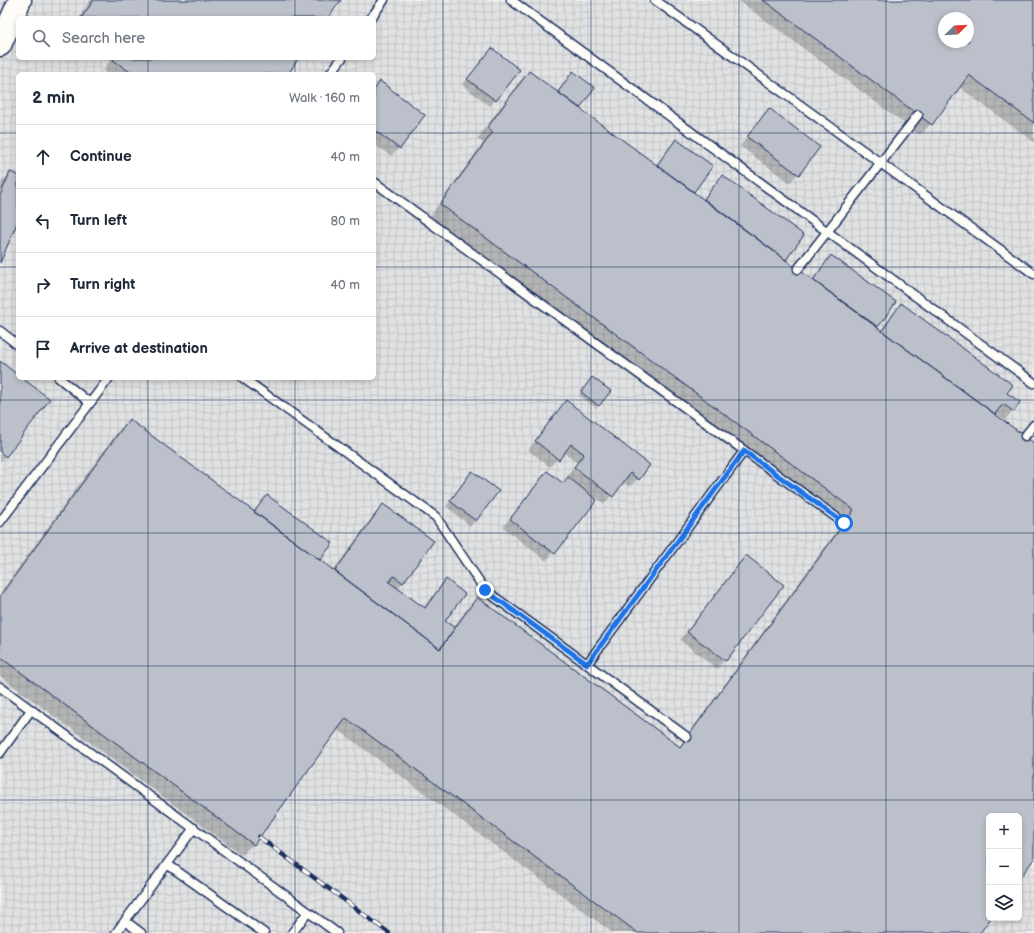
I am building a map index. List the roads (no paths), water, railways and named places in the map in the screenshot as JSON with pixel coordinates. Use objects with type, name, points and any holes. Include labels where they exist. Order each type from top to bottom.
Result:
[{"type":"street","points":[[0,45],[20,0]]},
{"type":"lane","points":[[372,16],[384,0]]},
{"type":"lane","points":[[511,0],[1034,383]]},
{"type":"lane","points":[[655,0],[1034,274]]},
{"type":"lane","points":[[332,72],[340,60]]},
{"type":"lane","points":[[798,268],[918,115]]},
{"type":"lane","points":[[376,183],[844,523]]},
{"type":"lane","points":[[0,331],[16,343]]},
{"type":"lane","points":[[61,380],[90,403]]},
{"type":"lane","points":[[0,522],[107,380]]},
{"type":"lane","points":[[245,380],[436,517],[485,590],[687,737]]},
{"type":"lane","points":[[1025,436],[1034,425]]},
{"type":"lane","points":[[587,664],[744,451]]},
{"type":"lane","points":[[0,687],[337,933]]},
{"type":"lane","points":[[0,753],[31,710]]},
{"type":"lane","points":[[116,933],[194,828]]},
{"type":"lane","points":[[167,864],[264,933]]},
{"type":"lane","points":[[292,933],[308,912]]},
{"type":"lane","points":[[125,921],[141,933]]},
{"type":"railway","points":[[259,837],[389,933]]}]
